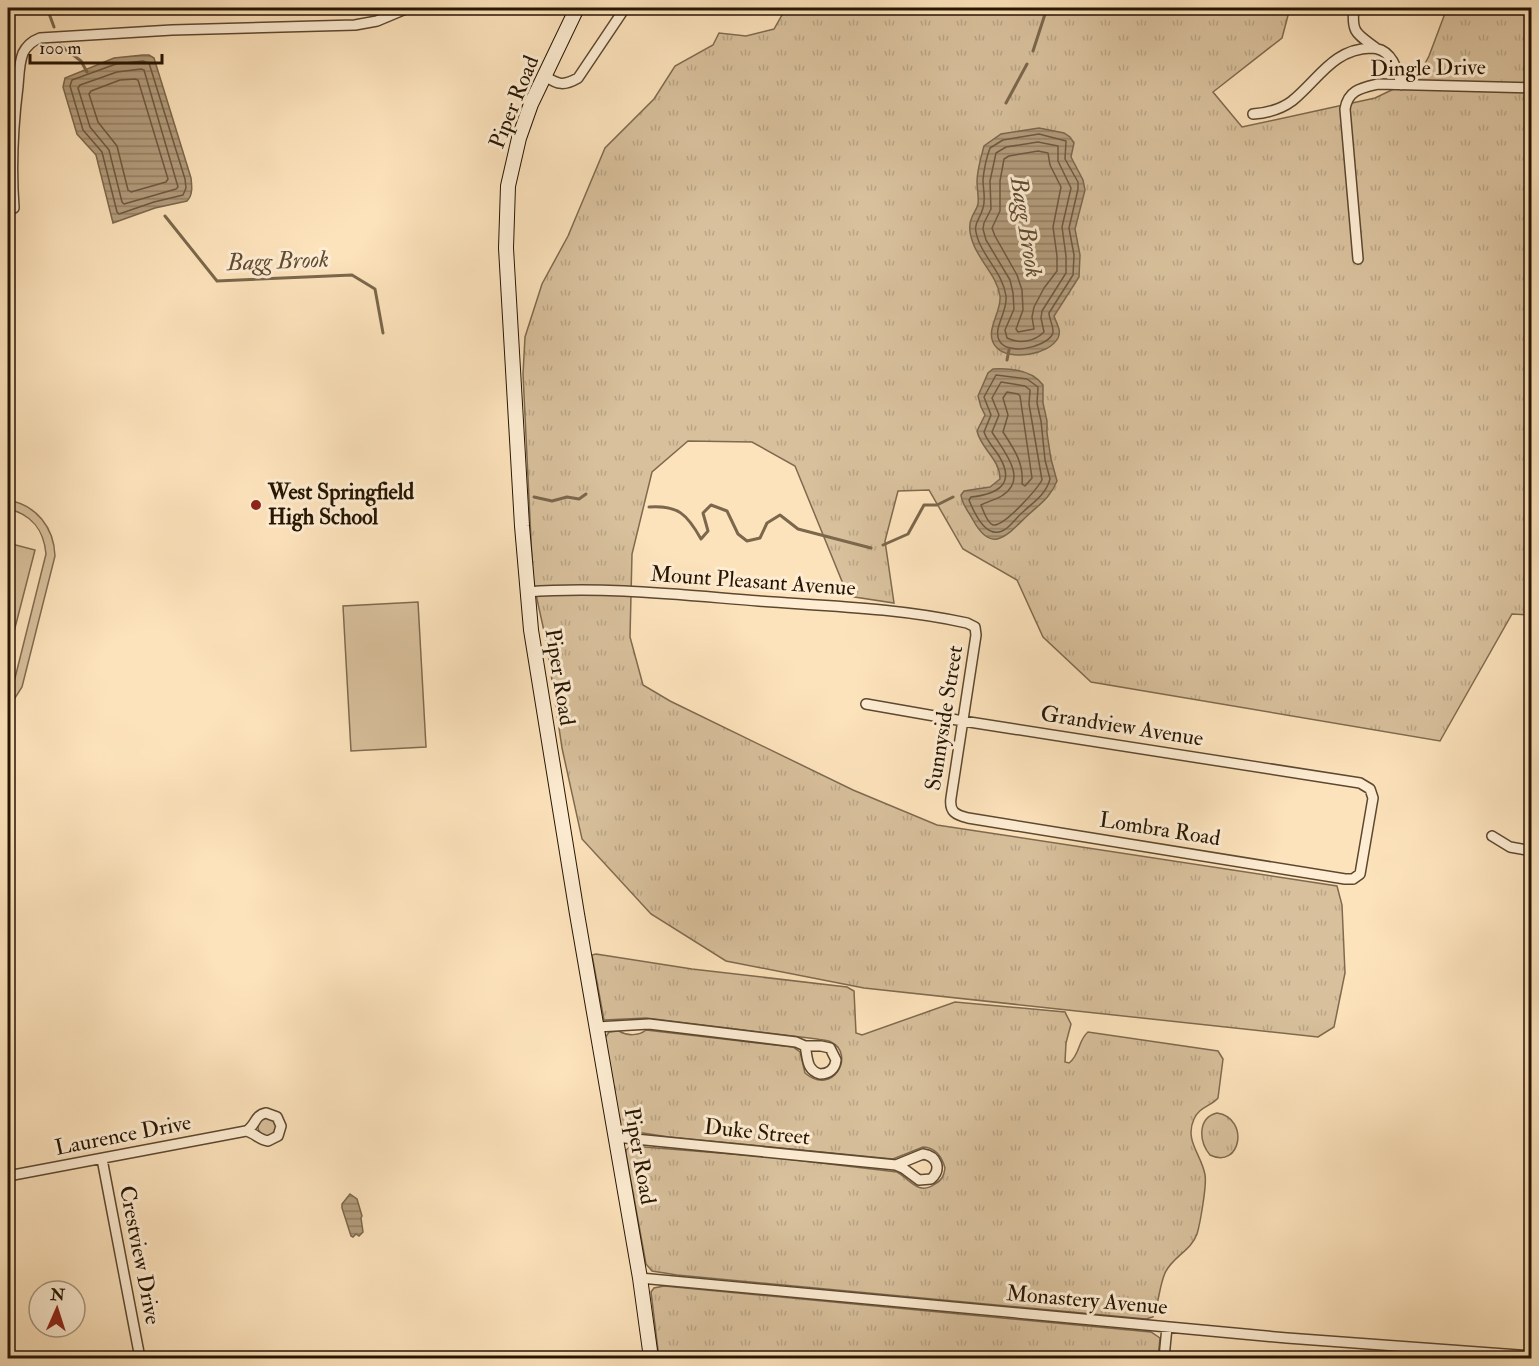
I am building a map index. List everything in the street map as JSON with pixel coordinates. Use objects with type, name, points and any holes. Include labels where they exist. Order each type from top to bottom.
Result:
[{"type":"main road","name":"Piper Road","points":[[577,8],[526,117],[516,148],[508,186],[506,221],[527,592],[538,674],[640,1278],[651,1359]]},
{"type":"street","points":[[14,208],[12,152],[16,98],[21,62],[26,48],[32,41],[40,38],[143,32],[355,25],[377,21],[408,8]]},
{"type":"street","points":[[545,76],[561,85],[578,78],[625,8]]},
{"type":"street","points":[[1354,8],[1352,23],[1358,34],[1390,57],[1398,70],[1401,85]]},
{"type":"street","points":[[1253,114],[1274,111],[1291,101],[1344,54],[1359,49],[1376,48]]},
{"type":"street","name":"Dingle Drive","points":[[1358,259],[1346,99],[1355,91],[1378,84],[1532,87]]},
{"type":"street","name":"Mount Pleasant Avenue","points":[[527,592],[564,590],[658,594],[875,609],[964,622],[975,627]]},
{"type":"street","name":"Sunnyside Street","points":[[955,813],[950,803],[976,639],[975,627]]},
{"type":"street","name":"Grandview Avenue","points":[[866,704],[1360,783],[1371,789],[1373,798],[1366,847],[1358,876]]},
{"type":"street","name":"Lombra Road","points":[[955,813],[991,821],[1345,879],[1358,876]]},
{"type":"street","points":[[1492,836],[1510,847],[1532,851]]},
{"type":"street","points":[[597,1027],[649,1024],[796,1042],[805,1046]]},
{"type":"street","name":"Laurence Drive","points":[[8,1176],[246,1131]]},
{"type":"street","name":"Duke Street","points":[[615,1137],[896,1165]]},
{"type":"street","name":"Crestview Drive","points":[[102,1159],[140,1359]]},
{"type":"street","name":"Monastery Avenue","points":[[640,1278],[1385,1347],[1532,1356]]},
{"type":"street","points":[[1164,1359],[1167,1327]]},
{"type":"green space","points":[[786,8],[1290,8],[1282,38],[1213,92],[1242,127],[1375,98],[1417,78],[1429,56],[1447,8],[1531,8],[1531,615],[1512,614],[1440,741],[1091,682],[1043,637],[1017,580],[963,549],[929,490],[898,491],[885,541],[894,603],[848,596],[795,466],[752,442],[688,441],[652,472],[632,554],[630,637],[643,685],[670,701],[853,790],[937,825],[1337,886],[1342,905],[1345,973],[1334,1027],[1318,1037],[864,988],[726,961],[651,914],[582,839],[562,748],[546,640],[533,581],[523,374],[525,337],[542,284],[568,236],[605,148],[654,99],[675,66],[713,45],[719,33],[746,36],[774,29]]},
{"type":"green space","points":[[8,500],[27,507],[42,519],[51,536],[55,556],[22,687],[8,709],[8,696],[15,678],[46,554],[45,545],[35,524],[16,511],[8,509]]},
{"type":"green space","points":[[8,543],[35,550],[8,655]]},
{"type":"green space","points":[[418,602],[426,747],[351,751],[343,606]]},
{"type":"green space","points":[[592,955],[692,969],[847,987],[854,991],[856,1033],[862,1035],[955,1002],[1065,1012],[1071,1024],[1066,1043],[1065,1062],[1069,1063],[1073,1060],[1082,1039],[1088,1032],[1218,1051],[1223,1059],[1218,1098],[1199,1112],[1191,1127],[1192,1141],[1205,1175],[1203,1205],[1197,1234],[1190,1245],[1168,1267],[1161,1284],[1153,1317],[1146,1319],[652,1271],[646,1264],[626,1154],[626,1150],[631,1146],[770,1157],[897,1172],[914,1185],[924,1188],[939,1181],[945,1168],[937,1153],[927,1147],[893,1159],[669,1137],[623,1130],[620,1125],[605,1038],[609,1032],[619,1031],[633,1035],[646,1030],[793,1047],[800,1052],[805,1073],[815,1079],[824,1080],[832,1077],[838,1071],[841,1055],[838,1048],[826,1040],[646,1018],[604,1020]]},
{"type":"green space","points":[[1217,1113],[1227,1117],[1234,1124],[1238,1142],[1235,1150],[1221,1158],[1210,1155],[1202,1137],[1206,1120]]},
{"type":"green space","points":[[263,1118],[271,1118],[276,1123],[274,1134],[263,1136],[258,1131],[258,1123]]},
{"type":"green space","points":[[664,1286],[1151,1332],[1160,1338],[1158,1358],[659,1358],[651,1292],[654,1288]]},
{"type":"water","points":[[143,55],[154,58],[191,178],[191,193],[187,201],[155,208],[113,223],[96,155],[77,134],[63,87],[65,78],[114,58]]},
{"type":"water","points":[[1039,128],[1064,133],[1074,143],[1071,157],[1083,180],[1085,190],[1075,229],[1080,255],[1079,277],[1054,316],[1059,332],[1058,338],[1046,349],[1020,355],[1003,352],[993,342],[992,329],[1000,296],[996,282],[973,243],[970,223],[978,204],[977,177],[984,146],[1001,134]]},
{"type":"water","points":[[993,369],[1027,373],[1043,385],[1047,433],[1057,481],[1044,500],[1013,530],[1000,538],[993,539],[980,531],[964,505],[961,495],[964,491],[990,487],[1000,479],[997,466],[977,431],[985,415],[978,396],[988,373]]},
{"type":"water","points":[[350,1194],[357,1199],[362,1216],[363,1232],[353,1237],[342,1208],[342,1204]]},
{"type":"waterway","name":"Bagg Brook","points":[[47,8],[54,27]]},
{"type":"waterway","name":"Bagg Brook","points":[[1033,51],[1047,8]]},
{"type":"waterway","name":"Bagg Brook","points":[[60,45],[81,61],[87,72]]},
{"type":"waterway","name":"Bagg Brook","points":[[1006,103],[1027,64]]},
{"type":"waterway","name":"Bagg Brook","points":[[165,216],[217,281],[352,275],[375,289],[383,333]]},
{"type":"waterway","name":"Bagg Brook","points":[[1007,360],[1009,350]]},
{"type":"waterway","name":"Bagg Brook","points":[[534,497],[552,501],[567,497],[579,499],[586,494]]},
{"type":"waterway","name":"Bagg Brook","points":[[883,545],[908,534],[924,505],[937,505],[953,497]]},
{"type":"waterway","name":"Bagg Brook","points":[[649,507],[667,508],[681,513],[691,523],[701,539],[708,531],[703,513],[711,505],[727,511],[738,534],[747,541],[760,538],[767,523],[780,515],[798,529],[871,548]]},
{"type":"place","name":"West Springfield High School","points":[[256,505]]}]
